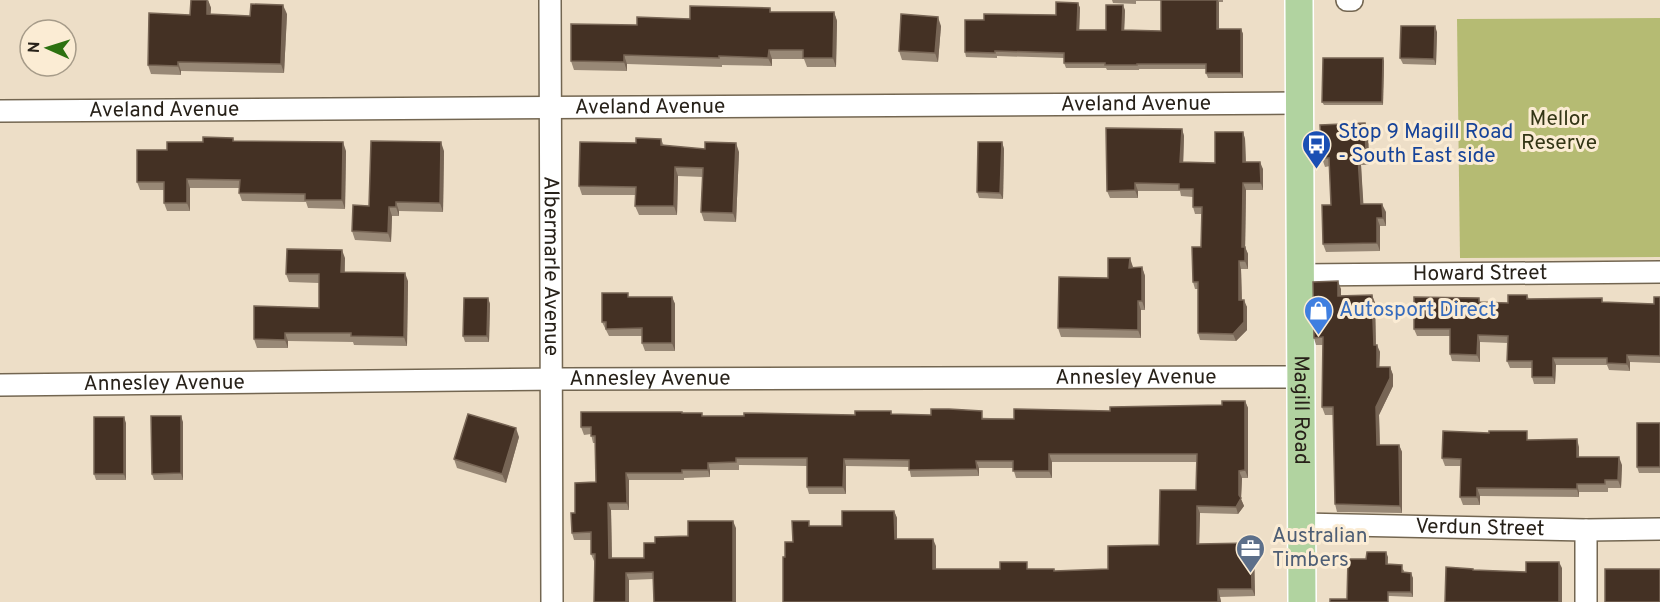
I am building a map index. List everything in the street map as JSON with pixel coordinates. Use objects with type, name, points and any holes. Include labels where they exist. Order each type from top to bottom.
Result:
[{"type":"main road","name":"Magill Road","points":[[1299,0],[1302,602]]},
{"type":"street","name":"Albermarle Avenue","points":[[550,0],[552,602]]},
{"type":"street","points":[[1299,0],[1305,0]]},
{"type":"street","points":[[1347,0],[1353,0]]},
{"type":"street","name":"Aveland Avenue","points":[[0,111],[1299,103]]},
{"type":"street","name":"Howard Street","points":[[1300,275],[1660,272]]},
{"type":"street","name":"Annesley Avenue","points":[[0,385],[552,379],[1300,377]]},
{"type":"street","name":"Verdun Street","points":[[1302,524],[1586,530],[1660,529]]},
{"type":"street","points":[[1586,530],[1586,602]]},
{"type":"green space","name":"Mellor Reserve","points":[[1660,18],[1660,257],[1460,258],[1457,19]]},
{"type":"building","points":[[191,0],[207,0],[207,14],[250,16],[251,4],[283,5],[281,64],[178,62],[178,66],[148,65],[149,13],[190,15]]},
{"type":"building","points":[[1161,0],[1217,0],[1217,29],[1241,29],[1241,73],[1206,73],[1206,64],[1064,63],[1064,53],[965,52],[965,20],[984,20],[984,14],[1056,15],[1056,2],[1078,3],[1077,30],[1106,30],[1106,5],[1123,5],[1122,30],[1161,31]]},
{"type":"building","points":[[690,6],[770,8],[770,12],[834,12],[833,58],[803,58],[803,50],[769,50],[768,58],[624,55],[624,62],[571,61],[571,24],[637,25],[637,17],[690,19]]},
{"type":"building","points":[[901,14],[938,17],[935,53],[899,51]]},
{"type":"building","points":[[1401,26],[1435,26],[1434,59],[1400,58]]},
{"type":"building","points":[[1323,58],[1383,58],[1382,102],[1322,102]]},
{"type":"building","points":[[1365,123],[1366,157],[1358,157],[1361,204],[1382,204],[1383,218],[1377,218],[1377,243],[1323,244],[1322,205],[1331,205],[1329,158],[1322,158],[1320,125]]},
{"type":"building","points":[[1106,128],[1182,129],[1180,162],[1215,163],[1215,132],[1243,132],[1243,162],[1260,162],[1261,183],[1243,183],[1242,247],[1245,247],[1245,261],[1239,261],[1239,300],[1244,300],[1244,322],[1233,334],[1198,333],[1198,282],[1193,282],[1192,247],[1201,247],[1202,207],[1193,207],[1193,189],[1179,189],[1179,184],[1135,183],[1135,190],[1107,191]]},
{"type":"building","points":[[203,137],[233,138],[233,141],[343,142],[342,200],[305,200],[305,194],[239,193],[240,180],[187,179],[187,203],[164,203],[164,182],[137,182],[137,150],[167,150],[167,142],[203,142]]},
{"type":"building","points":[[636,138],[661,139],[661,145],[705,149],[705,142],[736,143],[733,213],[701,212],[703,168],[675,167],[674,206],[635,206],[636,187],[579,186],[580,142],[636,143]]},
{"type":"building","points":[[371,141],[441,142],[440,203],[396,202],[396,207],[389,207],[388,233],[352,231],[353,205],[369,206]]},
{"type":"building","points":[[978,142],[1002,142],[1000,193],[977,192]]},
{"type":"building","points":[[287,249],[342,250],[341,272],[405,273],[404,337],[351,336],[351,333],[285,333],[285,340],[254,339],[254,306],[319,308],[319,274],[286,274]]},
{"type":"building","points":[[1108,258],[1130,258],[1129,268],[1142,267],[1142,301],[1138,301],[1138,330],[1058,328],[1059,277],[1108,278]]},
{"type":"building","points":[[1338,281],[1338,296],[1372,295],[1377,367],[1390,367],[1390,378],[1376,407],[1377,445],[1399,445],[1400,506],[1335,504],[1333,407],[1322,407],[1323,337],[1314,338],[1313,282]]},
{"type":"building","points":[[602,293],[628,293],[628,297],[672,297],[672,343],[642,343],[642,328],[606,329],[606,322],[602,322]]},
{"type":"building","points":[[1508,295],[1527,295],[1527,299],[1602,298],[1602,302],[1654,304],[1654,297],[1660,297],[1660,356],[1627,355],[1627,364],[1607,363],[1607,358],[1553,358],[1553,377],[1532,377],[1532,361],[1507,361],[1508,336],[1478,335],[1477,355],[1450,354],[1450,329],[1414,329],[1414,297],[1479,298],[1479,302],[1508,303]]},
{"type":"building","points":[[464,298],[488,298],[487,336],[463,336]]},
{"type":"building","points":[[1222,401],[1245,401],[1245,470],[1239,471],[1241,498],[1236,507],[1197,506],[1197,544],[1251,543],[1252,589],[1218,589],[1218,602],[783,602],[783,557],[785,557],[785,542],[793,542],[792,521],[809,521],[809,526],[842,526],[842,511],[894,511],[895,539],[933,539],[933,569],[1000,569],[1000,562],[1027,562],[1027,569],[1054,569],[1054,571],[1108,569],[1108,546],[1159,545],[1160,490],[1196,490],[1197,454],[1049,454],[1049,471],[1013,471],[1013,461],[976,461],[977,469],[909,470],[909,460],[844,459],[843,487],[807,487],[807,458],[736,458],[736,462],[708,463],[708,470],[682,470],[682,473],[626,473],[627,503],[608,503],[609,558],[644,558],[644,543],[655,543],[655,537],[688,536],[688,521],[733,521],[733,602],[654,602],[653,572],[626,573],[626,602],[594,602],[595,554],[591,554],[591,532],[572,533],[571,513],[575,513],[575,483],[596,482],[595,436],[591,436],[591,427],[581,427],[581,412],[682,412],[702,413],[702,416],[744,416],[744,413],[855,415],[855,411],[891,411],[891,414],[931,415],[931,409],[949,409],[982,411],[982,419],[1014,419],[1014,409],[1110,411],[1110,407],[1222,405]]},
{"type":"building","points":[[468,414],[516,428],[502,474],[454,459]]},
{"type":"building","points":[[151,416],[181,416],[181,473],[152,474]]},
{"type":"building","points":[[94,417],[124,417],[124,474],[94,474]]},
{"type":"building","points":[[1637,423],[1660,423],[1660,467],[1637,467]]},
{"type":"building","points":[[1443,431],[1489,433],[1489,431],[1527,431],[1527,440],[1577,439],[1577,457],[1619,457],[1618,480],[1605,480],[1605,484],[1577,484],[1577,489],[1477,488],[1477,497],[1460,497],[1461,459],[1442,458]]},
{"type":"building","points":[[1367,552],[1386,552],[1386,564],[1402,565],[1402,572],[1411,573],[1411,592],[1388,592],[1388,602],[1330,602],[1330,599],[1347,599],[1348,559],[1366,559]]},
{"type":"building","points":[[1526,562],[1559,562],[1559,602],[1445,602],[1446,567],[1526,572]]},
{"type":"building","points":[[1605,569],[1660,569],[1660,602],[1605,602]]},
{"type":"place","name":"Stop 9 Magill Road - South East side","points":[[1317,170]]},
{"type":"place","name":"Autosport Direct","points":[[1318,336]]},
{"type":"place","name":"Australian Timbers","points":[[1251,574]]}]
